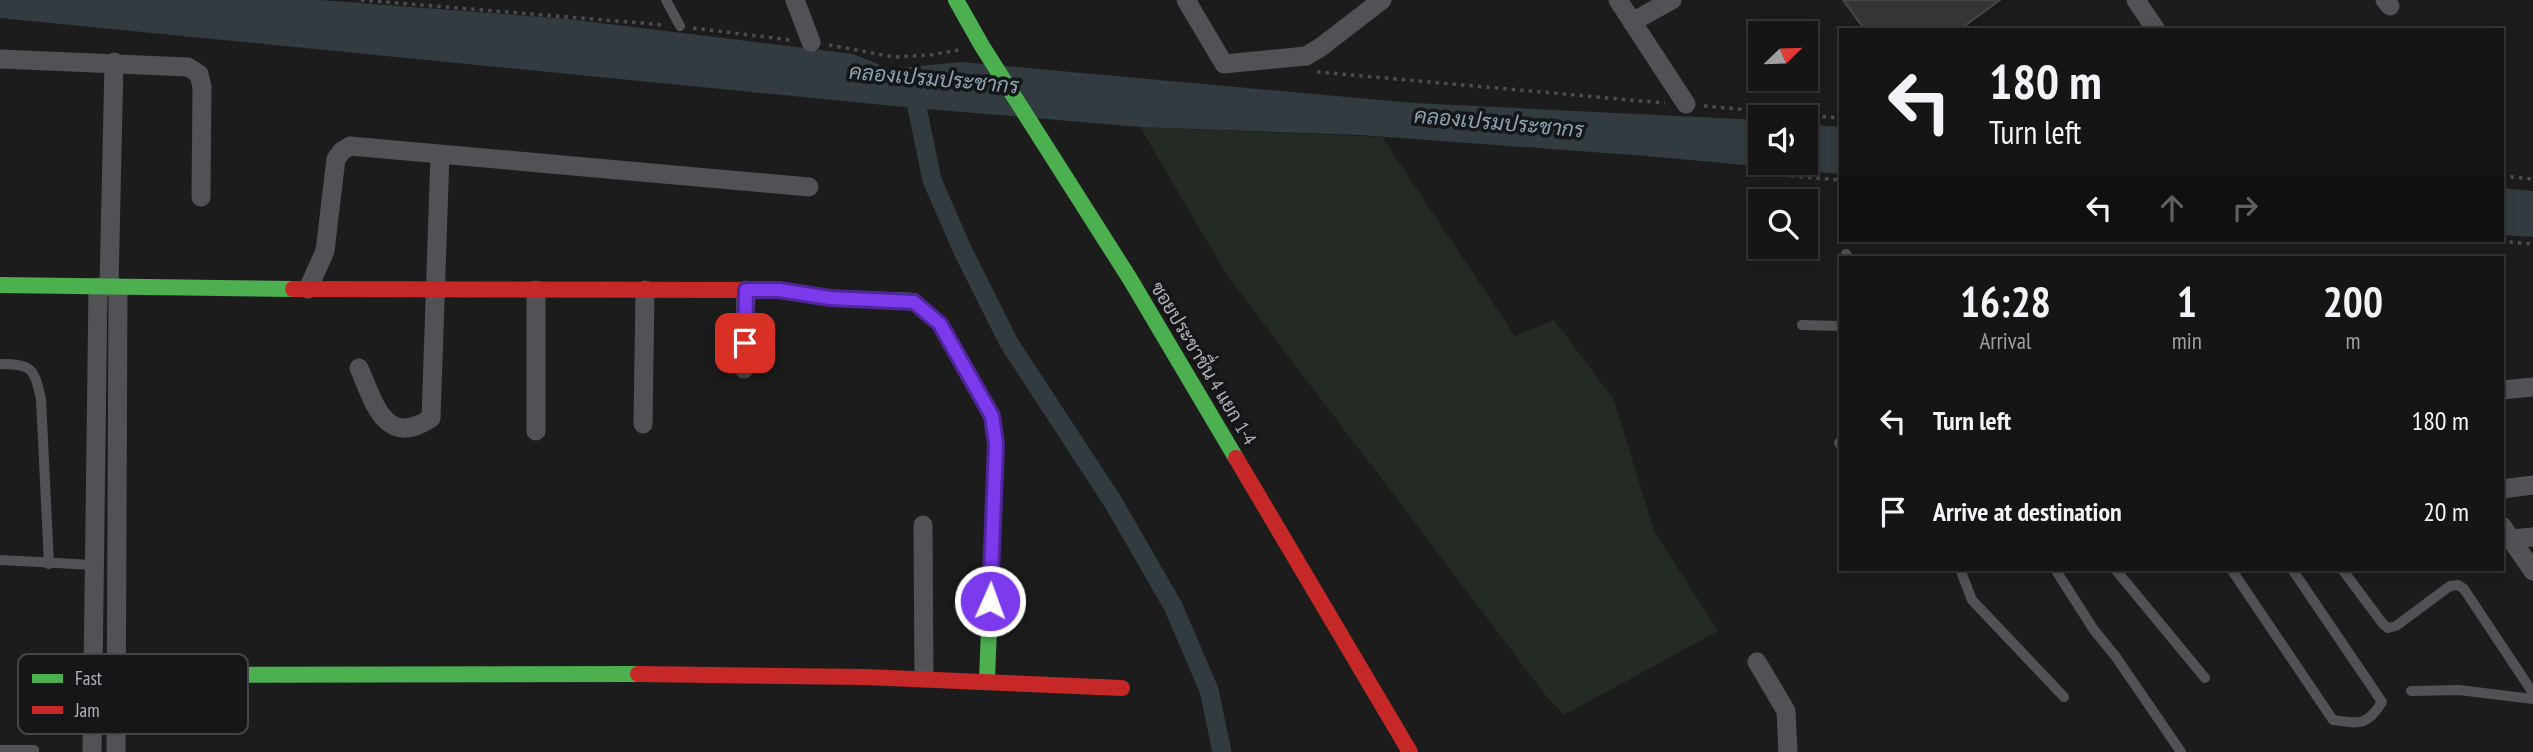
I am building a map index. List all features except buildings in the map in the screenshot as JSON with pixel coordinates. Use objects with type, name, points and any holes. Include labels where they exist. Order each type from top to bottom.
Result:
[{"type":"street","points":[[795,0],[811,42]]},
{"type":"street","name":"ซอยประชาชื่น 4 แยก 1-4","points":[[956,0],[982,46],[1130,279],[1410,752]]},
{"type":"street","points":[[1186,0],[1224,64],[1306,56],[1382,0]]},
{"type":"street","points":[[1618,0],[1686,104]]},
{"type":"street","points":[[1632,22],[1672,0]]},
{"type":"street","points":[[2136,0],[2155,28]]},
{"type":"street","points":[[0,59],[188,67],[199,74],[202,87],[201,197]]},
{"type":"street","points":[[93,654],[94,565],[108,288],[114,62]]},
{"type":"street","points":[[308,289],[325,251],[336,159],[350,146],[809,187]]},
{"type":"street","points":[[359,368],[384,419],[398,428],[407,429],[417,427],[430,418],[440,155]]},
{"type":"street","points":[[0,285],[108,288],[779,290],[830,298],[914,302],[940,324],[992,416],[996,444],[987,680]]},
{"type":"street","points":[[108,288],[116,654]]},
{"type":"street","points":[[536,290],[536,431]]},
{"type":"street","points":[[643,424],[645,290]]},
{"type":"street","points":[[744,369],[746,290]]},
{"type":"street","points":[[2504,390],[2533,387]]},
{"type":"street","points":[[2504,489],[2533,485]]},
{"type":"street","points":[[923,525],[924,678]]},
{"type":"street","points":[[2507,533],[2533,537]]},
{"type":"street","points":[[2507,533],[2533,571]]},
{"type":"street","points":[[1757,662],[1786,711],[1788,752]]},
{"type":"street","points":[[248,675],[733,674],[987,680],[1122,688]]},
{"type":"street","points":[[92,734],[92,752]]},
{"type":"street","points":[[116,734],[116,752]]},
{"type":"lane","points":[[666,0],[680,26]]},
{"type":"lane","points":[[1801,326],[1839,326]]},
{"type":"lane","points":[[0,364],[22,364],[36,376],[41,398],[49,564]]},
{"type":"lane","points":[[0,561],[94,565]]},
{"type":"lane","points":[[1961,571],[1972,600],[2063,697]]},
{"type":"lane","points":[[2056,571],[2094,630],[2116,656],[2181,752]]},
{"type":"lane","points":[[2117,571],[2205,678]]},
{"type":"lane","points":[[2232,571],[2333,720],[2356,723],[2372,718],[2382,702],[2293,571]]},
{"type":"lane","points":[[2343,571],[2388,628],[2396,626],[2450,586],[2458,585],[2464,589],[2533,693]]},
{"type":"lane","points":[[2411,691],[2459,690],[2533,699]]},
{"type":"lane","points":[[0,750],[34,751]]},
{"type":"path","points":[[1305,71],[1839,118]]},
{"type":"path","points":[[1791,176],[1839,180]]},
{"type":"path","points":[[2504,176],[2533,178]]},
{"type":"path","points":[[2504,242],[2533,244]]},
{"type":"shaded area","points":[[1140,127],[1382,137],[1515,336],[1554,320],[1614,400],[1654,531],[1718,631],[1564,715],[1547,697],[1227,275]]},
{"type":"water","name":"คลองเปรมประชากร","points":[[0,0],[321,0],[568,19],[853,54],[890,69],[961,62],[1414,103],[1748,119],[1748,165],[1360,135],[1140,127],[904,107],[0,18]]},
{"type":"water","points":[[1818,125],[1839,127],[1839,174],[1818,172]]},
{"type":"water","points":[[2504,188],[2533,191],[2533,237],[2504,235]]},
{"type":"waterway","name":"คลองเปรมประชากร","points":[[912,83],[932,180],[962,249],[1009,343],[1113,502],[1173,606],[1209,690],[1222,752]]},
{"type":"traffic: fast","points":[[956,0],[982,46],[1130,279],[1236,458]]},
{"type":"traffic: fast","points":[[0,285],[293,289]]},
{"type":"traffic: fast","points":[[864,299],[914,301],[940,324],[992,416],[996,444],[987,680]]},
{"type":"traffic: fast","points":[[248,675],[638,674]]},
{"type":"traffic: jam","points":[[293,289],[779,290],[830,298],[864,299]]},
{"type":"traffic: jam","points":[[1236,458],[1410,752]]},
{"type":"traffic: jam","points":[[638,674],[865,677],[1122,688]]},
{"type":"route","points":[[745,343],[746,290],[779,290],[830,298],[914,302],[940,324],[992,416],[996,444],[990,601]]}]
